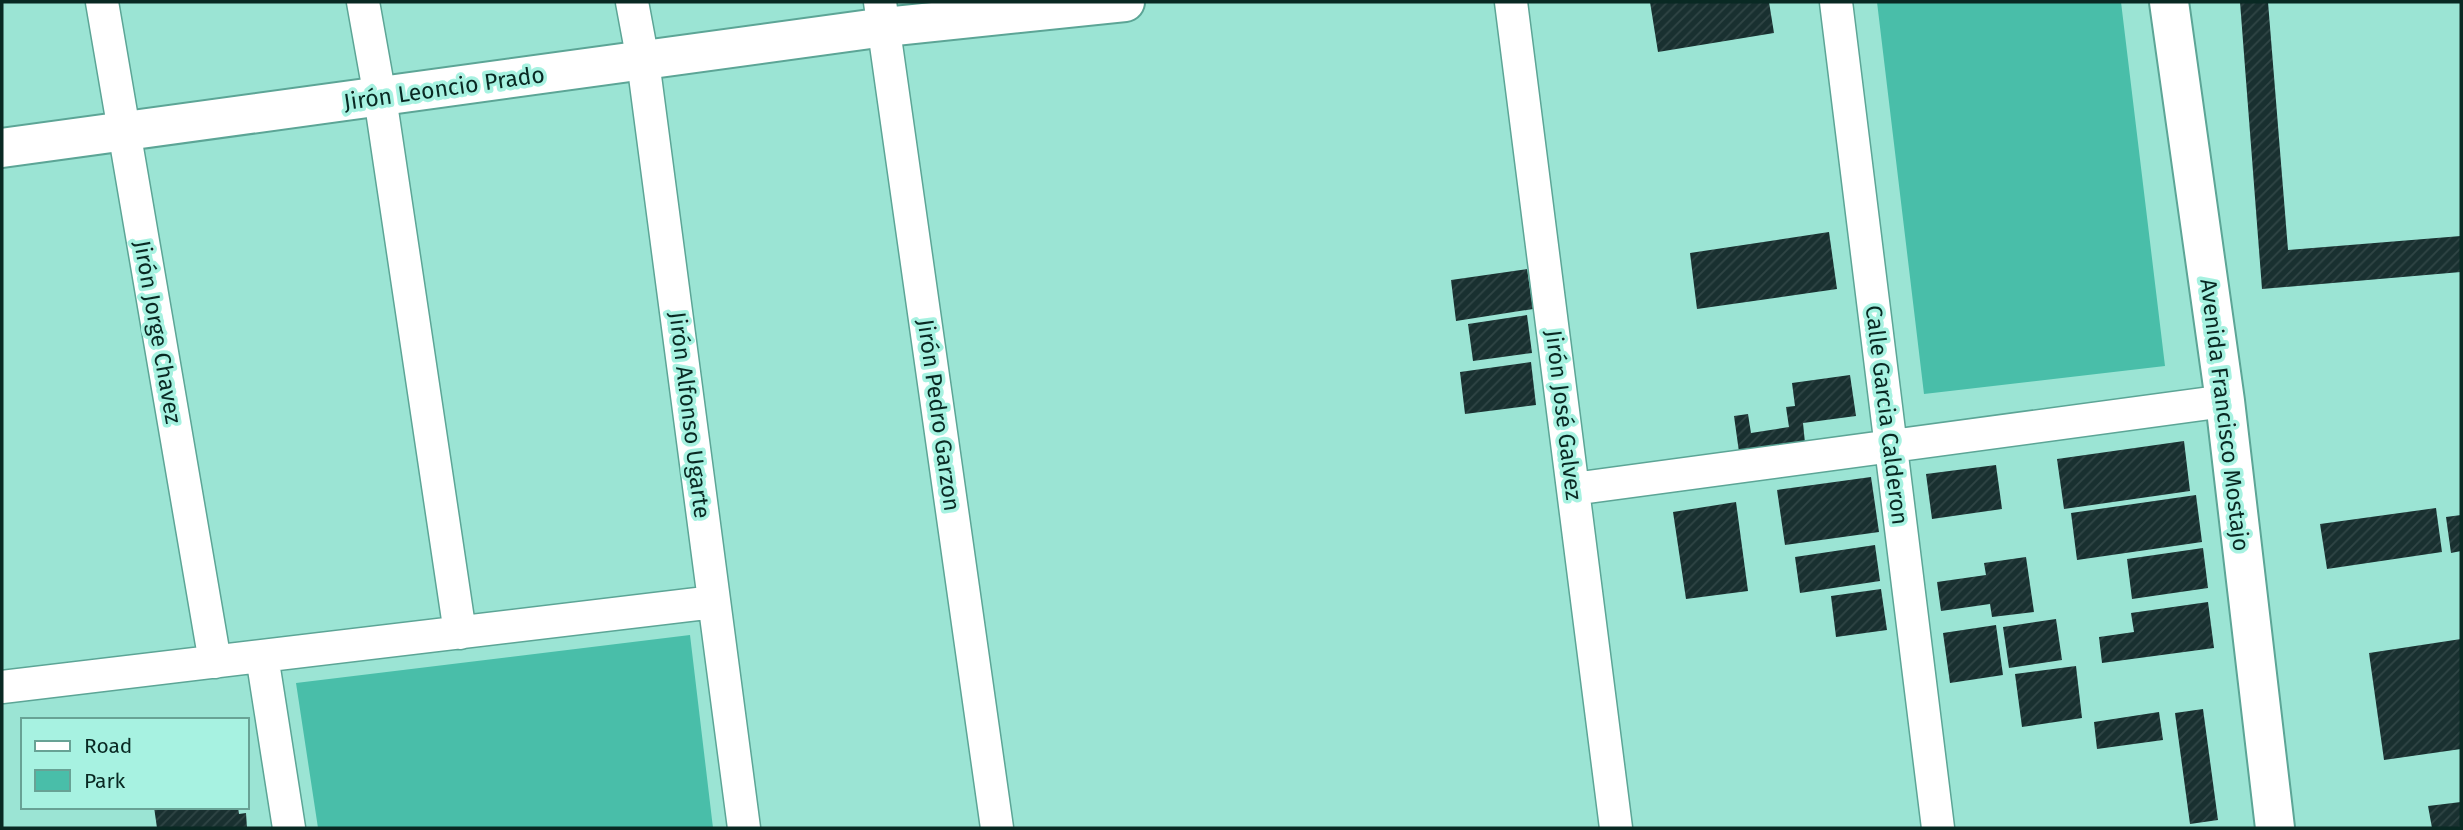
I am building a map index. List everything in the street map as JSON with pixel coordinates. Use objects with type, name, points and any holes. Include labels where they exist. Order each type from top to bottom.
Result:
[{"type":"street","name":"Jirón Jorge Chavez","points":[[102,2],[215,662]]},
{"type":"street","points":[[363,2],[380,97],[460,633]]},
{"type":"street","name":"Jirón Alfonso Ugarte","points":[[632,2],[643,61],[744,828]]},
{"type":"street","name":"Jirón Leoncio Prado","points":[[2,148],[643,61],[883,14],[1125,2]]},
{"type":"street","name":"Jirón José Galvez","points":[[1511,2],[1616,828]]},
{"type":"street","name":"Calle Garcia Calderon","points":[[1836,2],[1938,828]]},
{"type":"street","name":"Avenida Francisco Mostajo","points":[[2169,2],[2225,401],[2275,828]]},
{"type":"street","name":"Jirón Pedro Garzon","points":[[883,14],[997,828]]},
{"type":"street","points":[[1573,489],[2225,401]]},
{"type":"street","points":[[2,687],[714,602]]},
{"type":"street","points":[[262,656],[289,828]]},
{"type":"green space","points":[[1877,2],[2121,2],[2165,366],[1924,394]]},
{"type":"green space","points":[[690,635],[713,828],[318,828],[296,683]]},
{"type":"building","points":[[1650,2],[1769,2],[1774,33],[1658,52]]},
{"type":"building","points":[[2240,2],[2268,2],[2288,250],[2461,236],[2461,272],[2262,289]]},
{"type":"building","points":[[1829,232],[1837,289],[1697,309],[1690,253]]},
{"type":"building","points":[[1527,269],[1533,309],[1456,321],[1451,280]]},
{"type":"building","points":[[1527,315],[1532,353],[1473,361],[1468,324]]},
{"type":"building","points":[[1531,362],[1536,405],[1465,414],[1460,372]]},
{"type":"building","points":[[1850,375],[1856,416],[1803,423],[1805,443],[1739,452],[1734,416],[1748,414],[1751,433],[1789,427],[1786,407],[1795,406],[1792,383]]},
{"type":"building","points":[[2184,441],[2190,491],[2064,509],[2057,459]]},
{"type":"building","points":[[1996,465],[2002,509],[1932,519],[1926,474]]},
{"type":"building","points":[[1871,477],[1879,532],[1785,545],[1777,490]]},
{"type":"building","points":[[2196,495],[2202,542],[2077,560],[2071,513]]},
{"type":"building","points":[[1736,502],[1748,591],[1686,599],[1673,512]]},
{"type":"building","points":[[2436,508],[2442,552],[2327,569],[2320,524]]},
{"type":"building","points":[[2461,515],[2461,551],[2451,553],[2446,517]]},
{"type":"building","points":[[1875,545],[1880,581],[1800,593],[1795,557]]},
{"type":"building","points":[[2203,548],[2208,588],[2132,599],[2127,559]]},
{"type":"building","points":[[2026,557],[2034,612],[1992,617],[1990,604],[1941,611],[1937,582],[1986,575],[1984,563]]},
{"type":"building","points":[[1881,589],[1887,630],[1836,637],[1831,596]]},
{"type":"building","points":[[2208,602],[2214,648],[2102,663],[2099,637],[2134,632],[2131,613]]},
{"type":"building","points":[[2056,619],[2062,660],[2009,668],[2003,627]]},
{"type":"building","points":[[1996,625],[2003,675],[1950,683],[1943,633]]},
{"type":"building","points":[[2461,639],[2461,749],[2384,760],[2369,653]]},
{"type":"building","points":[[2076,666],[2082,718],[2022,727],[2015,674]]},
{"type":"building","points":[[2203,709],[2218,820],[2190,824],[2175,713]]},
{"type":"building","points":[[2159,712],[2163,740],[2097,749],[2094,722]]},
{"type":"building","points":[[2461,802],[2461,828],[2432,828],[2428,806]]},
{"type":"building","points":[[154,809],[238,809],[239,814],[246,813],[247,828],[157,828]]}]
